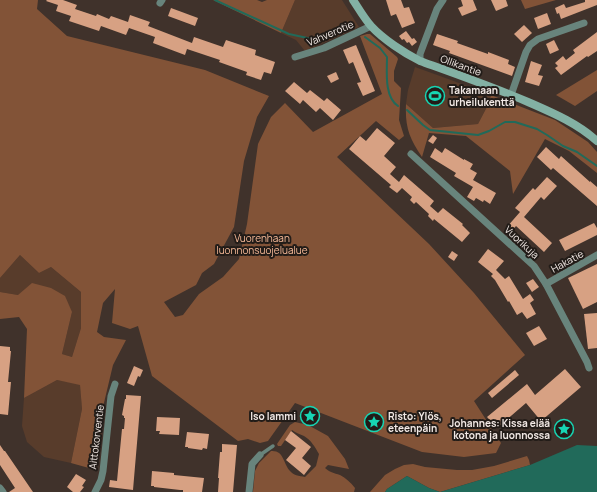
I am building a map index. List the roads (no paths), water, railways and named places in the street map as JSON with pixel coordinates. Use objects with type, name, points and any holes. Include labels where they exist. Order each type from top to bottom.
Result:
[{"type":"street","name":"Ollikantie","points":[[353,0],[371,26],[409,55],[420,61],[511,95],[553,113],[567,120],[597,141]]},
{"type":"street","points":[[420,61],[420,54],[437,9],[443,0]]},
{"type":"street","points":[[511,95],[526,52],[530,45],[538,39],[584,23]]},
{"type":"street","name":"Vahverotie","points":[[296,57],[324,48],[371,26]]},
{"type":"street","name":"Vuorikuja","points":[[411,154],[534,266],[546,284],[589,368]]},
{"type":"street","name":"Hakatie","points":[[546,284],[597,256]]},
{"type":"street","name":"Aittokorventie","points":[[95,492],[101,480],[103,471],[112,396],[115,384]]},
{"type":"street","points":[[249,492],[251,466],[260,455]]},
{"type":"street","points":[[0,488],[3,492]]},
{"type":"lane","points":[[260,455],[273,446]]},
{"type":"water","points":[[577,445],[597,446],[597,492],[440,492],[530,465]]},
{"type":"water","points":[[407,476],[440,492],[385,492],[387,489]]},
{"type":"waterway","points":[[215,0],[289,34],[312,39],[329,38]]},
{"type":"waterway","points":[[365,37],[380,48],[387,57],[388,90],[390,97],[398,106]]},
{"type":"waterway","points":[[407,110],[430,130],[478,135],[505,122],[515,122],[537,129],[563,146],[577,152],[597,166]]},
{"type":"place","name":"Takamaan urheilukenttä","points":[[435,96]]},
{"type":"place","name":"Iso lammi","points":[[310,416]]},
{"type":"place","name":"Risto: Ylös, eteenpäin","points":[[374,422]]},
{"type":"place","name":"Johannes: Kissa elää kotona ja luonnossa","points":[[564,429]]},
{"type":"park label","name":"Vuorenhaan luonnonsuojelualue","points":[[262,244]]}]
